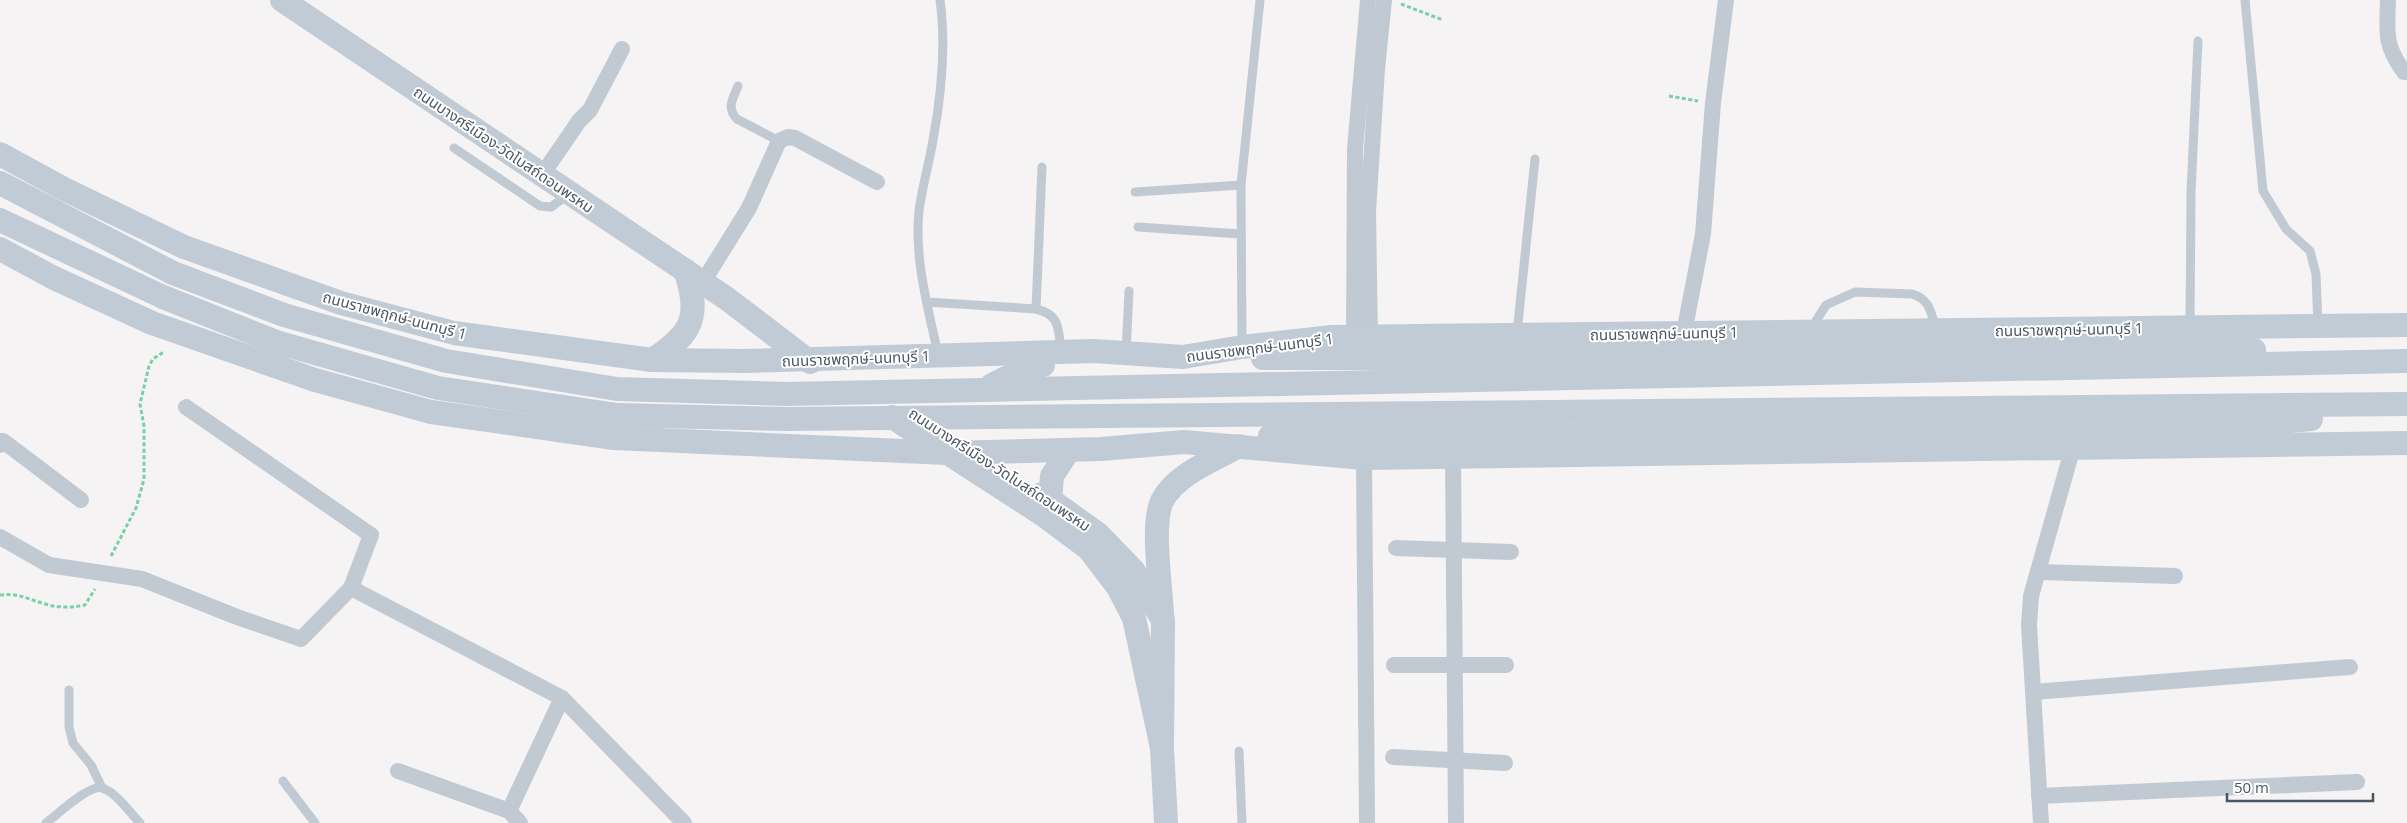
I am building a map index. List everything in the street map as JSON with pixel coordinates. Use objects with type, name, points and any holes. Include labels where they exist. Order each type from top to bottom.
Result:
[{"type":"street","name":"ถนนบางศรีเมือง-วัดโบสถ์ดอนพรหม","points":[[282,0],[694,276],[806,359],[944,442]]},
{"type":"street","points":[[1362,337],[1356,149],[1368,0]]},
{"type":"street","points":[[1684,333],[1703,234],[1713,104],[1726,0]]},
{"type":"street","points":[[2388,0],[2387,36],[2391,54],[2404,72],[2407,72]]},
{"type":"street","points":[[1362,337],[1377,69],[1392,2]]},
{"type":"street","points":[[542,175],[579,121],[590,110],[622,50]]},
{"type":"street","points":[[652,360],[671,348],[687,331],[693,314],[692,291],[694,276],[749,208],[779,141],[788,137],[795,138],[877,182]]},
{"type":"street","name":"ถนนราชพฤกษ์-นนทบุรี 1","points":[[0,154],[64,189],[184,247],[342,302],[454,333],[652,360],[765,360],[938,356],[1052,358],[1085,352],[1183,357],[1242,347],[1332,337],[2407,325]]},
{"type":"street","name":"ถนนราชพฤกษ์-นนทบุรี 1","points":[[0,183],[173,273],[284,315],[446,361],[617,388],[786,394],[2407,361]]},
{"type":"street","points":[[0,220],[162,297],[276,342],[438,388],[617,415],[786,419],[2407,404]]},
{"type":"street","points":[[0,249],[54,278],[152,323],[315,380],[432,412],[614,438],[760,444],[944,442],[974,452],[1078,450],[1302,434],[1528,436],[2236,426],[2407,410]]},
{"type":"street","name":"ถนนบางศรีเมือง-วัดโบสถ์ดอนพรหม","points":[[726,298],[834,359],[1089,549],[1118,587],[1134,618],[1162,748]]},
{"type":"street","points":[[1183,357],[1525,358],[2205,348],[2407,357]]},
{"type":"street","points":[[944,442],[968,398],[1006,378],[1052,358]]},
{"type":"street","points":[[1052,358],[1036,390],[1040,413],[1058,435],[1078,450]]},
{"type":"street","points":[[760,444],[778,425],[785,406],[779,381],[765,360]]},
{"type":"street","points":[[0,537],[49,565],[142,579],[237,617],[301,639],[351,588],[371,535],[186,407]]},
{"type":"street","points":[[0,445],[3,441],[81,500]]},
{"type":"street","points":[[1184,442],[1364,458],[2407,442]]},
{"type":"street","points":[[1163,620],[1157,519],[1162,500],[1180,481],[1239,446]]},
{"type":"street","points":[[2041,823],[2029,625],[2031,596],[2072,448]]},
{"type":"street","points":[[1050,500],[1052,476],[1078,450]]},
{"type":"street","name":"ถนนบางศรีเมือง-วัดโบสถ์ดอนพรหม","points":[[974,452],[1050,500],[1098,534],[1133,570],[1163,620],[1162,748],[1166,823]]},
{"type":"street","points":[[1453,457],[1456,823]]},
{"type":"street","points":[[1364,458],[1367,823]]},
{"type":"street","points":[[1396,548],[1510,552]]},
{"type":"street","points":[[2038,572],[2175,576]]},
{"type":"street","points":[[351,588],[562,698],[684,823]]},
{"type":"street","points":[[1394,665],[1506,665]]},
{"type":"street","points":[[2033,692],[2350,668]]},
{"type":"street","points":[[398,771],[515,817],[562,698]]},
{"type":"street","points":[[1393,757],[1505,763]]},
{"type":"street","points":[[2039,796],[2357,782]]},
{"type":"lane","points":[[938,356],[922,278],[919,212],[933,137],[939,81],[943,20],[940,0]]},
{"type":"lane","points":[[1242,347],[1241,185],[1260,0]]},
{"type":"lane","points":[[2245,0],[2263,190],[2286,228],[2310,251],[2316,274],[2318,326]]},
{"type":"lane","points":[[2190,327],[2191,193],[2198,41]]},
{"type":"lane","points":[[738,86],[730,105],[732,114],[737,119],[779,141]]},
{"type":"lane","points":[[454,148],[540,206],[551,207],[570,193]]},
{"type":"lane","points":[[1517,335],[1535,159]]},
{"type":"lane","points":[[1036,309],[1042,167]]},
{"type":"lane","points":[[1134,192],[1241,185]]},
{"type":"lane","points":[[1138,227],[1240,234]]},
{"type":"lane","points":[[1126,353],[1129,291]]},
{"type":"lane","points":[[1809,332],[1826,305],[1855,292],[1921,296],[1928,302],[1936,330]]},
{"type":"lane","points":[[927,302],[1036,309],[1048,312],[1057,322],[1052,358]]},
{"type":"lane","points":[[69,690],[69,727],[73,743],[91,764],[102,788]]},
{"type":"lane","points":[[1239,751],[1242,823]]},
{"type":"lane","points":[[283,781],[315,823]]},
{"type":"lane","points":[[46,823],[91,788],[102,788],[112,794],[140,823]]},
{"type":"path","points":[[1392,2],[1443,20]]},
{"type":"path","points":[[1669,96],[1713,104]]},
{"type":"path","points":[[108,564],[136,508],[144,479],[144,426],[140,404],[149,366],[153,359],[170,347]]},
{"type":"path","points":[[0,595],[15,593],[44,604],[69,608],[85,605],[99,580]]}]
